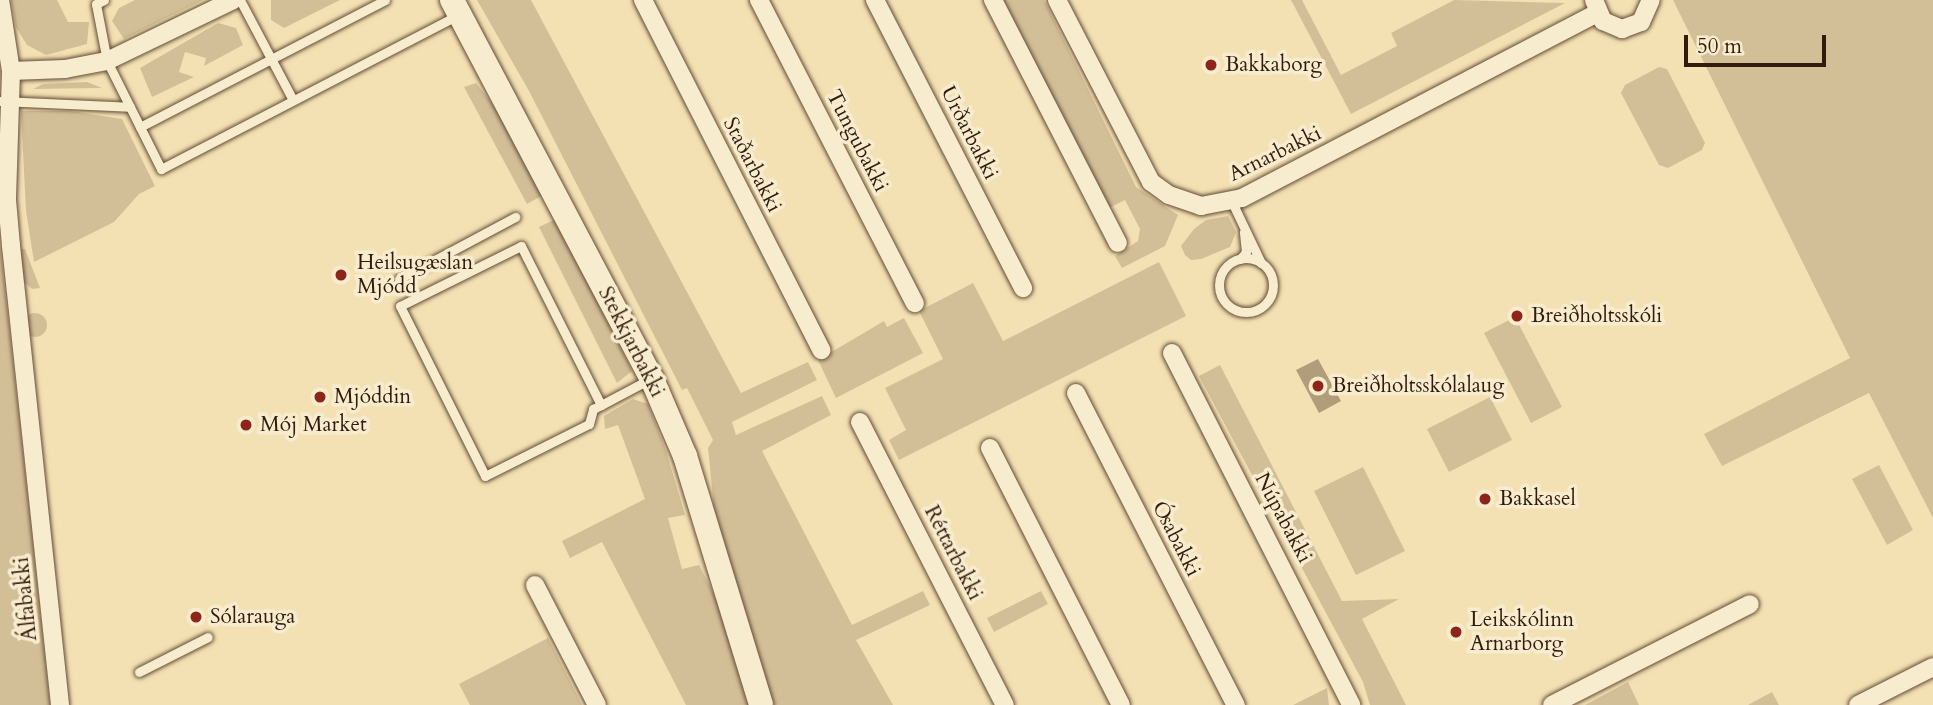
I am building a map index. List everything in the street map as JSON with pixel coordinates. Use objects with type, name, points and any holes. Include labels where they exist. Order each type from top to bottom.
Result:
[{"type":"street","name":"Álfabakki","points":[[0,0],[11,71],[6,102],[10,234],[60,705]]},
{"type":"street","points":[[11,71],[65,69],[107,61],[233,0]]},
{"type":"street","name":"Staðarbakki","points":[[643,0],[821,350]]},
{"type":"street","name":"Tungubakki","points":[[759,0],[915,303]]},
{"type":"street","name":"Urðarbakki","points":[[875,0],[1023,288]]},
{"type":"street","points":[[993,0],[1118,243]]},
{"type":"street","name":"Arnarbakki","points":[[1057,0],[1151,182],[1169,195],[1201,206],[1231,200],[1596,6],[1612,27],[1632,27],[1648,14],[1651,0]]},
{"type":"street","name":"Stekkjarbakki","points":[[456,7],[652,379],[685,456],[761,705]]},
{"type":"street","name":"Núpabakki","points":[[1172,353],[1350,696],[1351,705]]},
{"type":"street","name":"Ósabakki","points":[[1076,393],[1236,705]]},
{"type":"street","name":"Réttarbakki","points":[[860,422],[1005,705]]},
{"type":"street","points":[[990,448],[1121,705]]},
{"type":"street","points":[[535,585],[597,705]]},
{"type":"street","points":[[1552,705],[1750,604]]},
{"type":"street","points":[[1858,705],[1933,667]]},
{"type":"lane","points":[[104,0],[96,4],[107,61],[161,169],[293,100],[456,7]]},
{"type":"lane","points":[[240,0],[293,100]]},
{"type":"lane","points":[[140,127],[385,0]]},
{"type":"lane","points":[[6,102],[130,107]]},
{"type":"lane","points":[[1231,200],[1243,223],[1261,263],[1272,278],[1270,298],[1256,310],[1237,311],[1223,298],[1220,279],[1231,263],[1247,253],[1243,223]]},
{"type":"lane","points":[[399,279],[515,218]]},
{"type":"lane","points":[[601,405],[521,246],[400,306],[485,476],[589,424],[593,409],[601,405],[652,379]]},
{"type":"lane","points":[[1240,259],[1261,263]]},
{"type":"lane","points":[[139,672],[208,637]]},
{"type":"shaded area","points":[[11,0],[57,0],[68,22],[89,22],[87,44],[46,55],[27,45],[16,27]]},
{"type":"shaded area","points":[[135,0],[203,0],[124,39],[112,21],[119,8]]},
{"type":"shaded area","points":[[271,0],[340,0],[284,28],[271,20]]},
{"type":"shaded area","points":[[477,0],[531,0],[741,393],[808,362],[817,380],[732,422],[736,435],[822,396],[831,415],[762,451],[852,625],[923,591],[930,605],[856,640],[893,705],[773,705],[714,508],[708,448],[713,440],[687,388],[682,390],[529,91]]},
{"type":"shaded area","points":[[1004,0],[1044,0],[1136,187],[1178,215],[1165,246],[1122,268],[1115,256],[1138,241],[1140,229],[1125,200],[1109,208]]},
{"type":"shaded area","points":[[1291,0],[1302,0],[1341,75],[1397,46],[1391,33],[1454,0],[1565,3],[1351,114]]},
{"type":"shaded area","points":[[1673,0],[1933,0],[1933,518],[1869,393],[1722,466],[1704,434],[1850,358]]},
{"type":"shaded area","points":[[218,23],[236,28],[243,45],[204,66],[206,58],[185,52],[179,72],[194,77],[152,97],[140,68]]},
{"type":"shaded area","points":[[1659,67],[1667,69],[1705,143],[1702,150],[1668,168],[1659,165],[1621,93],[1625,85]]},
{"type":"shaded area","points":[[87,82],[102,88],[33,89],[43,84]]},
{"type":"shaded area","points":[[476,83],[501,115],[543,195],[527,204],[464,87]]},
{"type":"shaded area","points":[[21,111],[70,111],[122,119],[155,186],[139,194],[114,222],[34,262],[26,211]]},
{"type":"shaded area","points":[[1228,216],[1236,232],[1230,247],[1201,259],[1191,260],[1185,255],[1181,246],[1194,229],[1206,220]]},
{"type":"shaded area","points":[[558,218],[632,371],[617,383],[539,227]]},
{"type":"shaded area","points":[[0,245],[25,471],[50,705],[0,705]]},
{"type":"shaded area","points":[[21,249],[25,249],[40,288],[32,289],[22,280]]},
{"type":"shaded area","points":[[1159,262],[1186,316],[899,460],[889,440],[906,430],[885,388],[943,359],[919,311],[973,283],[1003,341]]},
{"type":"shaded area","points":[[35,313],[44,316],[47,325],[44,334],[35,337],[26,334],[23,325],[26,316]]},
{"type":"shaded area","points":[[1515,317],[1562,407],[1531,423],[1484,333]]},
{"type":"shaded area","points":[[904,318],[923,353],[836,398],[818,360],[884,321],[887,327]]},
{"type":"shaded area","name":"Breiðholtsskólalaug","points":[[1318,359],[1341,401],[1319,413],[1296,370]]},
{"type":"shaded area","points":[[1220,365],[1342,601],[1399,599],[1362,619],[1406,705],[1370,705],[1363,682],[1199,376]]},
{"type":"shaded area","points":[[1490,397],[1512,440],[1449,472],[1427,429]]},
{"type":"shaded area","points":[[633,399],[648,404],[666,451],[685,515],[668,518],[682,569],[699,565],[726,618],[750,705],[686,705],[602,542],[570,558],[562,541],[645,499],[618,425],[605,429],[604,416]]},
{"type":"shaded area","points":[[1879,465],[1913,530],[1887,545],[1852,479]]},
{"type":"shaded area","points":[[1363,467],[1405,551],[1356,575],[1314,491]]},
{"type":"shaded area","points":[[1041,591],[1048,604],[994,632],[987,618]]},
{"type":"shaded area","points":[[548,638],[582,705],[470,705],[459,684]]},
{"type":"shaded area","points":[[1628,682],[1639,705],[1585,705]]},
{"type":"shaded area","points":[[1327,688],[1329,705],[1293,705]]},
{"type":"shaded area","points":[[1772,692],[1779,705],[1748,705]]},
{"type":"place","name":"Bakkaborg","points":[[1211,65]]},
{"type":"place","name":"Heilsugæslan Mjódd","points":[[341,275]]},
{"type":"place","name":"Breiðholtsskóli","points":[[1517,316]]},
{"type":"place","name":"Breiðholtsskólalaug","points":[[1318,386]]},
{"type":"place","name":"Mjóddin","points":[[320,397]]},
{"type":"place","name":"Mój Market","points":[[246,425]]},
{"type":"place","name":"Bakkasel","points":[[1485,499]]},
{"type":"place","name":"Sólarauga","points":[[196,617]]},
{"type":"place","name":"Leikskólinn Arnarborg","points":[[1456,632]]}]
